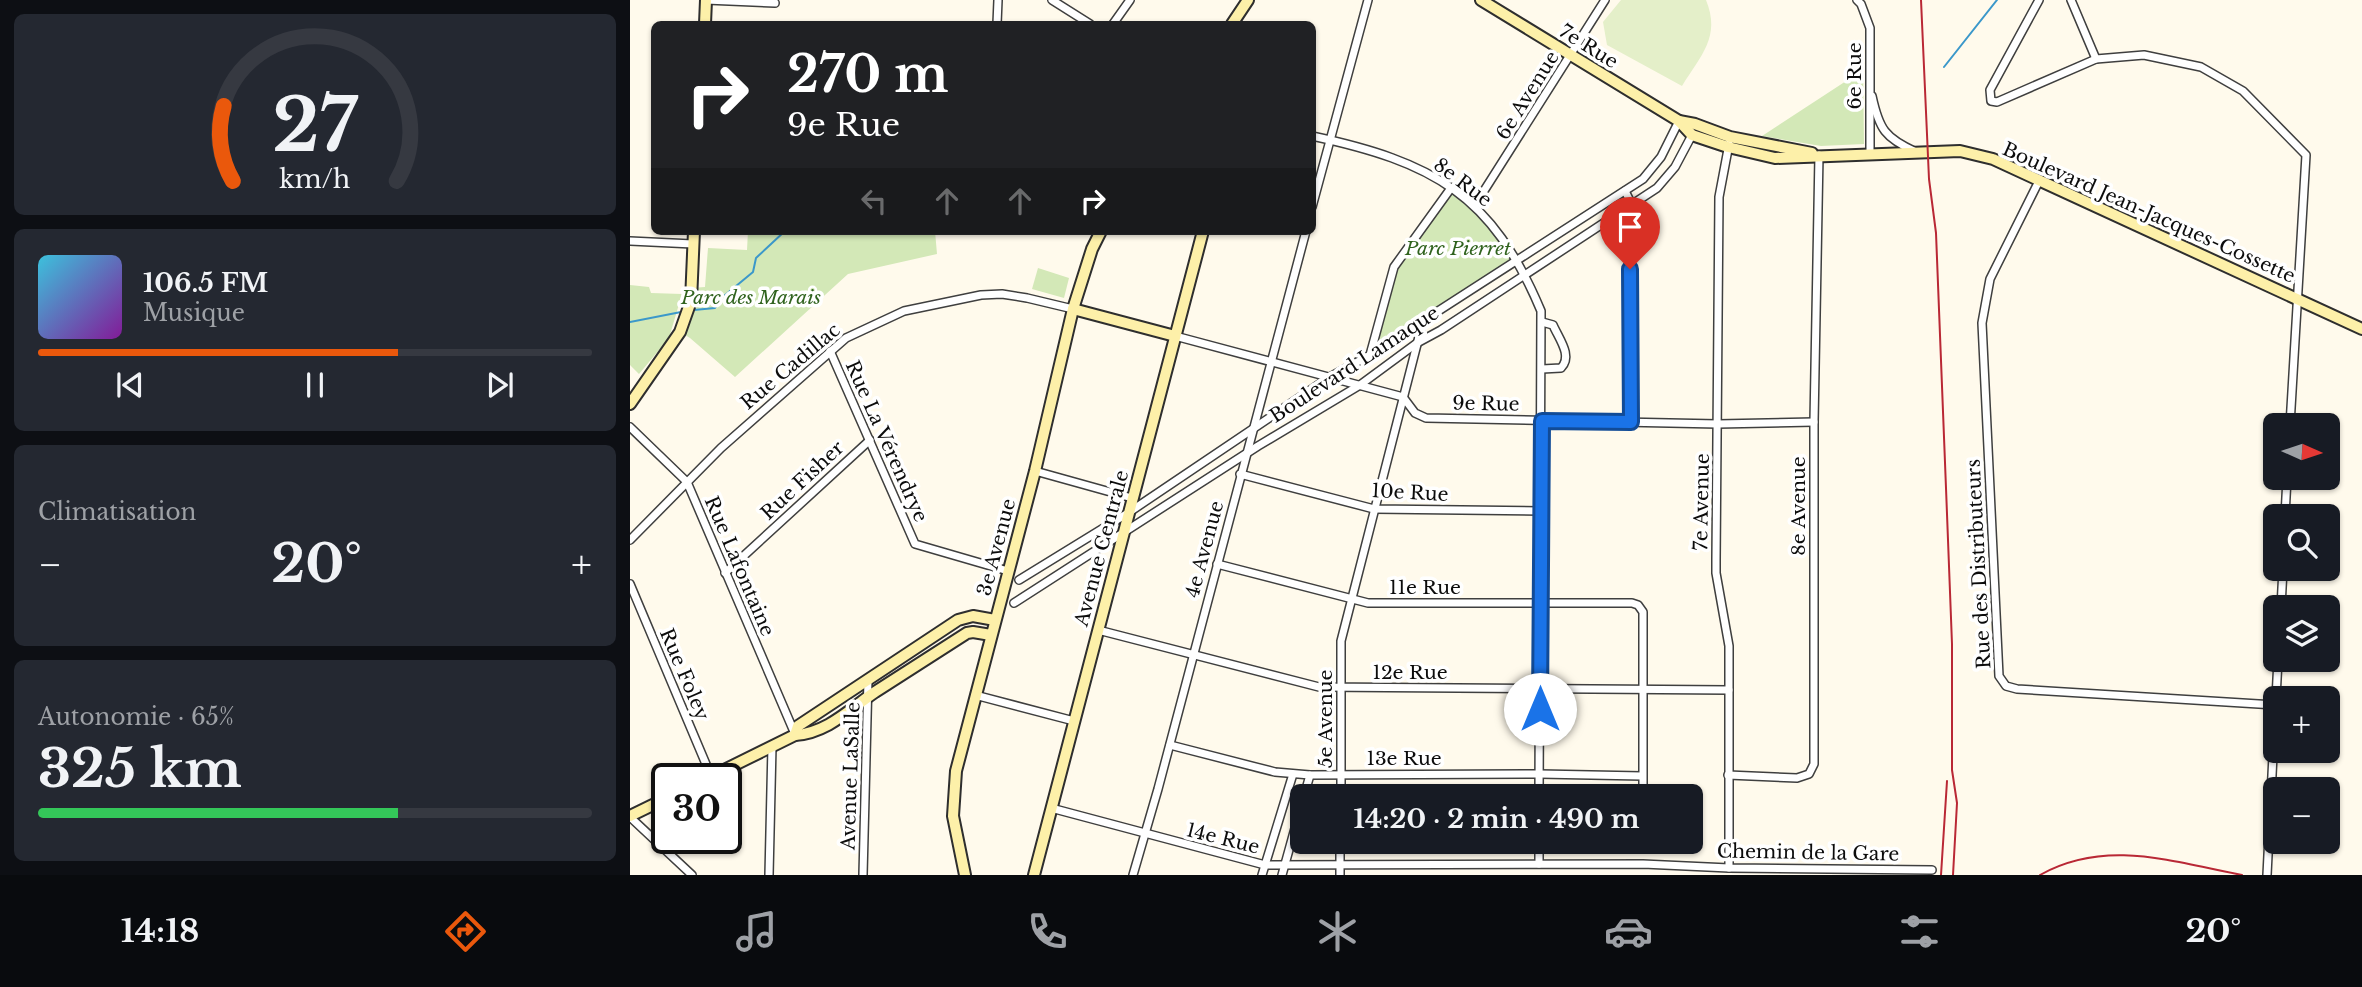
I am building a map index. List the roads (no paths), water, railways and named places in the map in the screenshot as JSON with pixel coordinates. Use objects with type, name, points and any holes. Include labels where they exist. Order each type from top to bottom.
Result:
[{"type":"main road","points":[[705,21],[706,0]]},
{"type":"main road","points":[[1234,21],[1248,0]]},
{"type":"main road","name":"7e Rue","points":[[1482,0],[1679,121],[1692,135],[1729,142],[1775,158],[1916,152]]},
{"type":"main road","name":"7e Rue","points":[[1679,121],[1695,124],[1729,142]]},
{"type":"main road","name":"Boulevard Jean-Jacques-Cossette","points":[[1916,152],[1959,151],[1993,159],[2362,329]]},
{"type":"main road","points":[[630,404],[680,332],[691,301],[694,235]]},
{"type":"main road","name":"3e Avenue","points":[[965,875],[955,830],[953,798],[956,771],[1035,471],[1073,309],[1099,235]]},
{"type":"main road","name":"Avenue Centrale","points":[[1034,875],[1202,235]]},
{"type":"main road","name":"Rue Cadillac","points":[[1073,309],[1175,336]]},
{"type":"main road","points":[[630,393],[647,378]]},
{"type":"main road","points":[[795,735],[798,726],[958,620],[973,616],[995,620]]},
{"type":"main road","points":[[739,763],[795,735],[828,726],[967,633],[991,635]]},
{"type":"main road","points":[[630,817],[651,806]]},
{"type":"street","points":[[706,0],[775,2]]},
{"type":"street","points":[[997,21],[998,0]]},
{"type":"street","points":[[1052,0],[1085,21]]},
{"type":"street","points":[[1116,21],[1129,0]]},
{"type":"street","points":[[1316,193],[1368,0]]},
{"type":"street","name":"6e Avenue","points":[[1475,205],[1605,0]]},
{"type":"street","name":"6e Rue","points":[[1857,0],[1870,29],[1871,155]]},
{"type":"street","points":[[2039,0],[1990,90],[1991,101],[1997,102],[2096,59],[2144,55],[2201,67],[2243,91],[2306,155],[2291,413]]},
{"type":"street","points":[[2071,0],[2096,59]]},
{"type":"street","points":[[1870,86],[1876,113],[1885,133],[1895,142],[1916,152]]},
{"type":"street","name":"Boulevard Lamaque","points":[[1019,580],[1128,513],[1330,377],[1370,355],[1625,191],[1652,170],[1679,121]]},
{"type":"street","name":"Boulevard Lamaque","points":[[1014,603],[1360,385],[1417,343],[1657,188],[1668,177],[1692,135]]},
{"type":"street","name":"8e Rue","points":[[1316,137],[1418,168],[1475,205],[1501,234],[1517,259],[1541,311],[1542,322],[1553,325],[1567,356],[1566,363],[1561,368],[1542,369]]},
{"type":"street","name":"7e Avenue","points":[[1729,142],[1719,197],[1716,573],[1729,646],[1729,868]]},
{"type":"street","name":"8e Avenue","points":[[1728,775],[1797,778],[1809,774],[1814,764],[1814,422],[1819,155]]},
{"type":"street","name":"Rue des Distributeurs","points":[[2039,181],[1990,279],[1982,323],[1999,676],[2006,686],[2017,690],[2263,704]]},
{"type":"street","points":[[1370,355],[1394,267],[1451,188]]},
{"type":"street","points":[[1625,191],[1632,205],[1631,422]]},
{"type":"street","name":"4e Avenue","points":[[1132,875],[1170,745],[1305,235]]},
{"type":"street","points":[[630,241],[693,244]]},
{"type":"street","name":"Rue Cadillac","points":[[630,540],[687,482],[846,338],[904,311],[981,295],[1014,296],[1073,309]]},
{"type":"street","name":"5e Avenue","points":[[1341,784],[1341,641],[1423,321]]},
{"type":"street","points":[[1540,784],[1542,322]]},
{"type":"street","name":"9e Rue","points":[[1175,336],[1403,397],[1415,413],[1426,418],[1718,424],[1814,422]]},
{"type":"street","name":"Rue La Vérendrye","points":[[831,351],[915,544],[1008,571]]},
{"type":"street","name":"Rue Lafontaine","points":[[630,427],[687,482],[795,735]]},
{"type":"street","name":"Rue Fisher","points":[[726,573],[870,440]]},
{"type":"street","points":[[1035,471],[1132,498]]},
{"type":"street","name":"10e Rue","points":[[1240,474],[1374,509],[1541,511]]},
{"type":"street","name":"11e Rue","points":[[1217,564],[1368,603],[1632,603],[1638,605],[1643,612],[1643,689]]},
{"type":"street","points":[[1031,573],[1038,588]]},
{"type":"street","name":"Rue Foley","points":[[630,584],[703,763]]},
{"type":"street","name":"12e Rue","points":[[1098,630],[1303,683],[1341,688],[1729,690]]},
{"type":"street","name":"Avenue LaSalle","points":[[863,875],[868,679]]},
{"type":"street","points":[[1642,784],[1643,689]]},
{"type":"street","points":[[975,695],[1074,721]]},
{"type":"street","name":"13e Rue","points":[[1170,745],[1293,774],[1642,776]]},
{"type":"street","points":[[769,875],[772,746]]},
{"type":"street","points":[[2267,875],[2273,763]]},
{"type":"street","points":[[1262,875],[1293,774]]},
{"type":"street","points":[[1307,784],[1310,775]]},
{"type":"street","name":"14e Rue","points":[[1051,808],[1265,865],[1643,864]]},
{"type":"street","points":[[630,817],[692,875]]},
{"type":"street","points":[[1282,875],[1290,846]]},
{"type":"street","points":[[1339,875],[1340,854]]},
{"type":"street","points":[[1539,854],[1539,864]]},
{"type":"street","name":"Chemin de la Gare","points":[[1643,864],[1729,868],[1931,870]]},
{"type":"waterway","points":[[1944,67],[1997,0]]},
{"type":"waterway","points":[[694,310],[715,308],[724,296],[753,272],[756,258],[781,235]]},
{"type":"waterway","points":[[630,322],[681,312]]},
{"type":"railway","points":[[1921,0],[1929,179],[1936,233],[1952,644],[1952,770],[1957,803],[1953,875]]},
{"type":"railway","points":[[1941,875],[1947,781]]},
{"type":"railway","points":[[2040,875],[2065,864],[2115,855],[2140,856],[2242,875]]},
{"type":"park label","name":"Parc Pierret","points":[[1458,248]]},
{"type":"park label","name":"Parc des Marais","points":[[751,297]]}]
